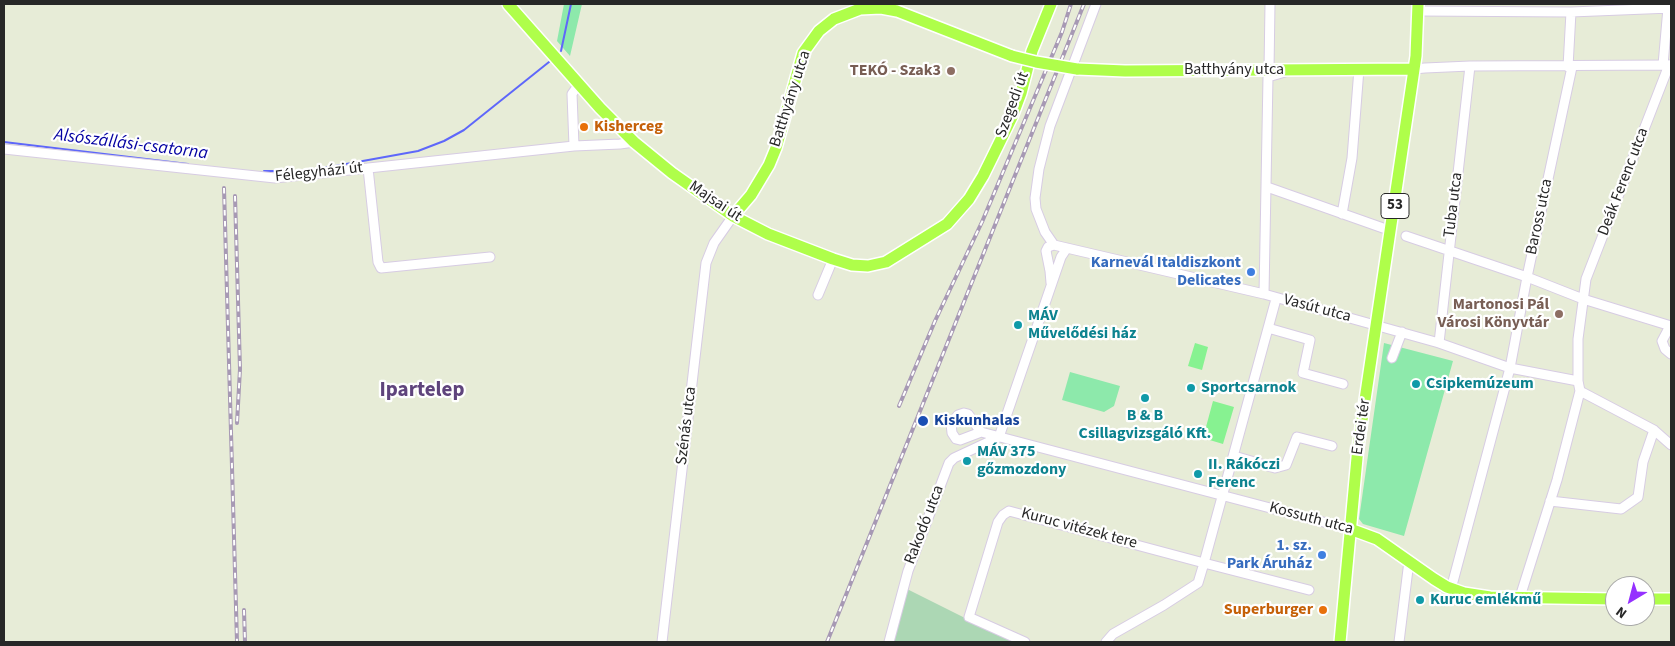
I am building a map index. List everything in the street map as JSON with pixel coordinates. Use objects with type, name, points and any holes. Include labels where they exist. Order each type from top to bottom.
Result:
[{"type":"main road","name":"Majsai út","points":[[508,4],[578,84],[634,142],[672,173],[733,216],[768,234],[832,259],[852,265],[868,266],[886,262],[947,224],[966,202]]},
{"type":"main road","name":"Szegedi út","points":[[966,202],[977,188],[1012,117],[1021,93],[1032,51],[1051,4]]},
{"type":"main road","name":"53","points":[[1376,324],[1412,88],[1418,7]]},
{"type":"main road","name":"Batthyány utca","points":[[733,216],[751,195],[769,165],[776,148],[803,53],[819,31],[840,16],[860,9],[870,8],[897,11],[1012,56],[1077,69],[1269,73],[1294,70],[1414,70]]},
{"type":"main road","points":[[1390,69],[1401,74],[1412,88]]},
{"type":"main road","points":[[716,204],[725,207],[733,206],[751,195]]},
{"type":"main road","name":"Erdei tér","points":[[1350,529],[1358,447],[1376,324]]},
{"type":"main road","name":"53","points":[[1340,642],[1350,529]]},
{"type":"main road","name":"Kossuth utca","points":[[1350,529],[1377,539],[1451,589],[1474,596],[1605,598]]},
{"type":"main road","points":[[1655,599],[1671,599]]},
{"type":"street","points":[[1048,295],[1051,278],[1046,251],[1048,247],[1054,245],[1044,232],[1036,209],[1039,169],[1050,126],[1096,4]]},
{"type":"street","points":[[1264,294],[1270,4]]},
{"type":"street","points":[[1418,7],[1571,12],[1670,8]]},
{"type":"street","name":"Deák Ferenc utca","points":[[1580,391],[1578,381],[1578,339],[1586,278],[1668,65],[1670,8]]},
{"type":"street","name":"Baross utca","points":[[1451,589],[1510,368],[1570,67],[1571,12]]},
{"type":"street","name":"Batthyány utca","points":[[1414,70],[1470,66],[1570,67],[1668,65]]},
{"type":"street","name":"Tuba utca","points":[[1439,343],[1470,66]]},
{"type":"street","points":[[1342,214],[1352,158],[1359,69]]},
{"type":"street","points":[[574,146],[572,94],[578,84]]},
{"type":"street","name":"Félegyházi út","points":[[4,149],[267,178],[574,146],[634,142]]},
{"type":"street","points":[[368,168],[378,262],[381,268],[490,258]]},
{"type":"street","points":[[1267,187],[1383,228]]},
{"type":"street","name":"Szénás utca","points":[[662,642],[706,263],[714,243],[733,216]]},
{"type":"street","points":[[1406,236],[1527,277],[1583,299],[1670,326],[1662,341],[1665,349],[1671,354]]},
{"type":"street","name":"Vasút utca","points":[[1054,245],[1264,294],[1339,316],[1376,324],[1439,343],[1510,368],[1578,381]]},
{"type":"street","points":[[999,437],[1061,257],[1067,248]]},
{"type":"street","points":[[818,295],[832,259]]},
{"type":"street","points":[[1106,642],[1114,634],[1198,583],[1276,299]]},
{"type":"street","name":"Erdei tér","points":[[1268,328],[1310,340],[1303,373],[1343,384]]},
{"type":"street","points":[[1392,358],[1402,332]]},
{"type":"street","points":[[1520,597],[1550,500],[1580,391],[1654,430],[1671,445]]},
{"type":"street","points":[[1550,500],[1621,508],[1638,497],[1643,462],[1654,430]]},
{"type":"street","name":"Kossuth utca","points":[[981,432],[1350,529]]},
{"type":"street","name":"Rakodó utca","points":[[889,642],[906,578],[949,463],[954,458],[999,437]]},
{"type":"street","name":"Erdei tér","points":[[1234,456],[1275,468],[1286,465],[1297,437],[1332,446]]},
{"type":"street","name":"Kuruc vitézek tere","points":[[1025,642],[969,618],[998,522],[1006,513],[1012,511],[1309,590]]},
{"type":"street","points":[[1399,642],[1408,561]]},
{"type":"green space","points":[[564,4],[582,4],[570,56],[557,41]]},
{"type":"green space","points":[[1195,343],[1208,347],[1202,370],[1188,366]]},
{"type":"green space","points":[[1384,343],[1453,361],[1404,536],[1363,524],[1359,519]]},
{"type":"green space","points":[[1070,372],[1120,386],[1114,406],[1104,412],[1062,400]]},
{"type":"green space","points":[[1213,401],[1234,407],[1223,444],[1203,438]]},
{"type":"green space","points":[[907,589],[967,619],[1016,642],[894,642]]},
{"type":"waterway","name":"Alsószállási-csatorna","points":[[561,51],[571,4]]},
{"type":"waterway","name":"Alsószállási-csatorna","points":[[324,168],[418,151],[444,141],[464,130],[549,62]]},
{"type":"waterway","name":"Alsószállási-csatorna","points":[[4,142],[188,164]]},
{"type":"waterway","name":"Alsószállási-csatorna","points":[[264,171],[299,171]]},
{"type":"railway","points":[[899,406],[935,321],[982,222],[1062,32],[1071,4]]},
{"type":"railway","points":[[827,642],[1084,4]]},
{"type":"railway","points":[[224,188],[237,642]]},
{"type":"railway","points":[[235,196],[240,369],[237,423]]},
{"type":"railway","points":[[244,610],[245,642]]},
{"type":"place","name":"TEKÓ - Szak3","points":[[951,71]]},
{"type":"place","name":"Kisherceg","points":[[584,127]]},
{"type":"place","name":"Karnevál Italdiszkont Delicates","points":[[1251,272]]},
{"type":"place","name":"Martonosi Pál Városi Könyvtár","points":[[1559,314]]},
{"type":"place","name":"MÁV Művelődési ház","points":[[1018,325]]},
{"type":"place","name":"Csipkemúzeum","points":[[1416,384]]},
{"type":"place","name":"Sportcsarnok","points":[[1191,388]]},
{"type":"place","name":"B & B Csillagvizsgáló Kft.","points":[[1145,398]]},
{"type":"place","name":"Kiskunhalas","points":[[923,421]]},
{"type":"place","name":"MÁV 375 gőzmozdony","points":[[967,461]]},
{"type":"place","name":"II. Rákóczi Ferenc","points":[[1198,474]]},
{"type":"place","name":"1. sz. Park Áruház","points":[[1322,555]]},
{"type":"place","name":"Kuruc emlékmű","points":[[1420,600]]},
{"type":"place","name":"Superburger","points":[[1323,610]]},
{"type":"district","name":"Ipartelep","points":[[422,391]]}]
